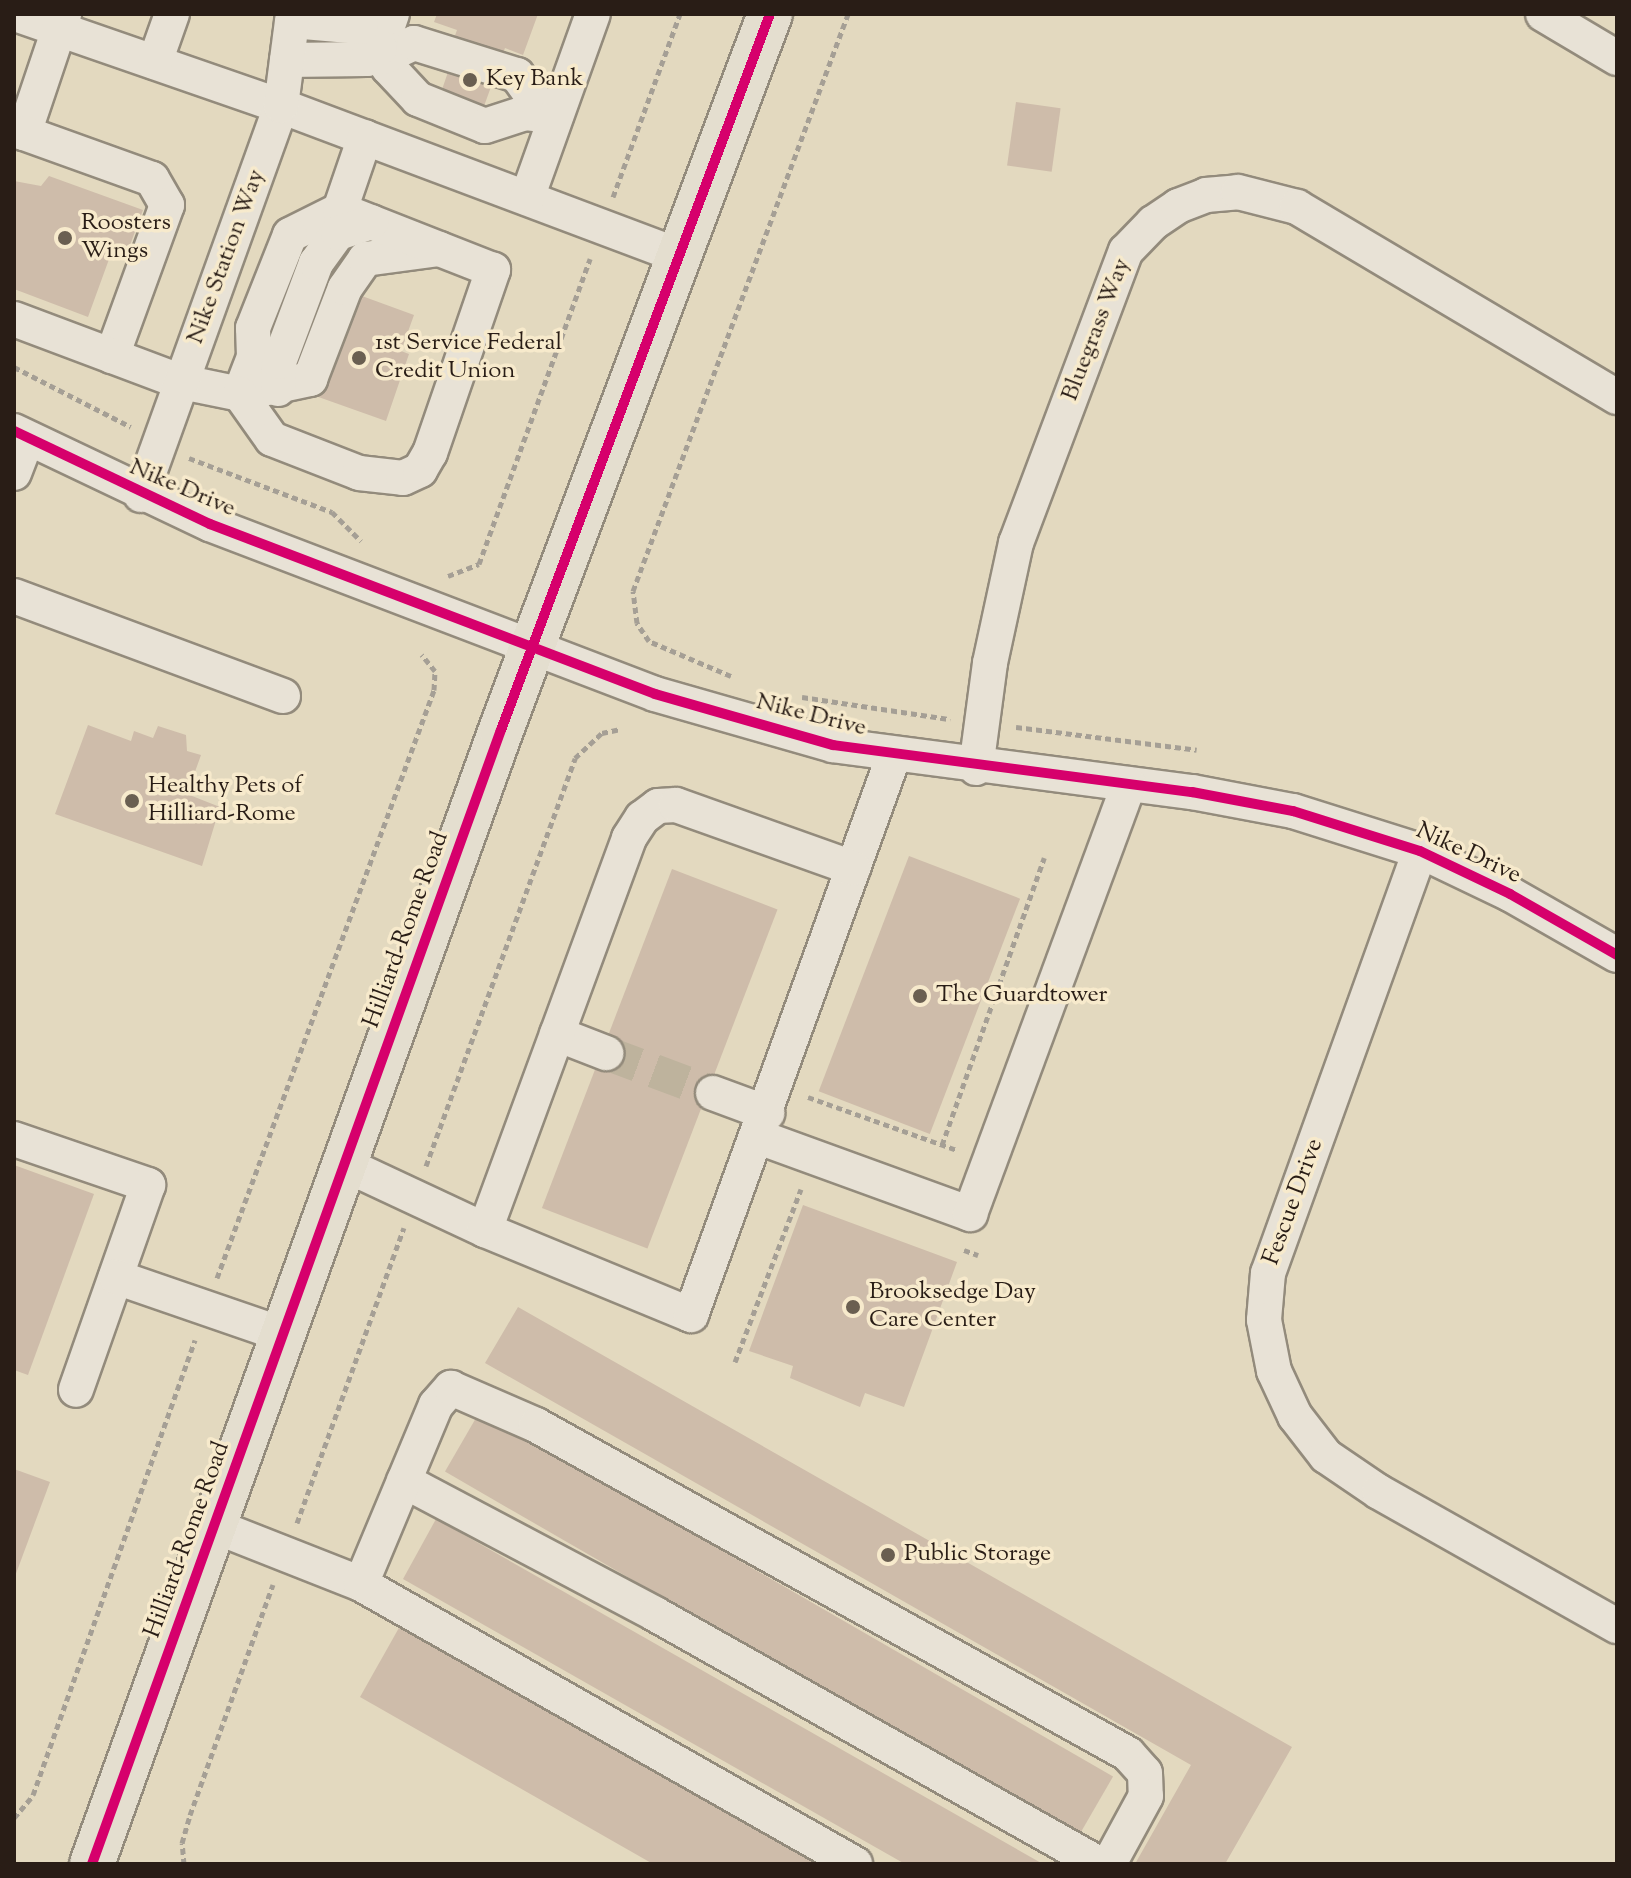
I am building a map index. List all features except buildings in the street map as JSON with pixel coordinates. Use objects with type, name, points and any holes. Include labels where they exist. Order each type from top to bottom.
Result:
[{"type":"main road","name":"Hilliard-Rome Road","points":[[92,1864],[533,646],[682,257],[770,14]]},
{"type":"street","points":[[15,14],[61,22],[155,62],[365,137],[682,257]]},
{"type":"street","points":[[155,62],[172,14]]},
{"type":"street","points":[[387,62],[392,14]]},
{"type":"street","points":[[527,198],[538,115],[593,14]]},
{"type":"street","points":[[1543,14],[1617,58]]},
{"type":"street","points":[[293,18],[361,27],[418,99],[485,126],[538,115]]},
{"type":"street","name":"Nike Station Way","points":[[141,495],[281,106],[293,18]]},
{"type":"street","points":[[61,22],[19,131],[152,179],[167,205],[112,356]]},
{"type":"street","points":[[287,60],[367,59],[387,62],[414,43],[517,75],[538,115]]},
{"type":"street","points":[[240,394],[254,357],[253,328],[290,235],[340,210],[365,137]]},
{"type":"street","name":"Bluegrass Way","points":[[976,768],[1016,543],[1126,251],[1153,223],[1178,206],[1206,195],[1238,192],[1297,207],[1617,397]]},
{"type":"street","points":[[240,394],[272,439],[385,480],[420,470],[430,453],[493,270],[340,210]]},
{"type":"street","points":[[278,389],[279,362],[316,263],[338,233],[371,222]]},
{"type":"street","points":[[278,389],[297,364],[340,257],[366,240],[407,236]]},
{"type":"street","points":[[14,319],[182,382],[240,394],[278,389],[310,379],[345,288],[365,259],[441,249]]},
{"type":"street","points":[[14,473],[20,435]]},
{"type":"street","name":"Nike Drive","points":[[20,435],[141,495],[328,572],[655,694],[833,745],[976,768],[1129,785],[1293,811],[1420,851],[1510,894],[1617,955]]},
{"type":"street","points":[[14,596],[283,696]]},
{"type":"street","points":[[344,1164],[485,1230],[691,1315],[763,1125],[894,755]]},
{"type":"street","points":[[713,1093],[763,1125],[970,1214],[1129,785]]},
{"type":"street","points":[[485,1230],[629,838],[658,806],[676,805],[853,868]]},
{"type":"street","name":"Fescue Drive","points":[[1420,851],[1268,1273],[1264,1320],[1274,1371],[1295,1416],[1326,1456],[1379,1492],[1617,1626]]},
{"type":"street","points":[[557,1034],[606,1053]]},
{"type":"street","points":[[14,1139],[148,1185],[76,1390]]},
{"type":"street","points":[[116,1277],[282,1334]]},
{"type":"street","points":[[361,1584],[436,1405],[451,1388],[536,1425],[1128,1754],[1145,1773],[1146,1796],[1109,1864]]},
{"type":"street","points":[[404,1481],[655,1614],[1099,1864]]},
{"type":"street","points":[[214,1526],[361,1584],[855,1864]]},
{"type":"path","points":[[435,570],[449,576],[479,564],[680,14]]},
{"type":"path","points":[[745,680],[649,641],[637,623],[633,591],[848,14]]},
{"type":"path","points":[[14,367],[160,442],[332,512],[356,539],[369,544]]},
{"type":"path","points":[[14,1818],[33,1795],[206,1308],[434,690],[435,671],[422,655]]},
{"type":"path","points":[[786,692],[982,723],[1197,750]]},
{"type":"path","points":[[423,1173],[575,758],[602,733],[621,729]]},
{"type":"path","points":[[942,1145],[1044,858]]},
{"type":"path","points":[[811,1084],[807,1097],[969,1154]]},
{"type":"path","points":[[735,1362],[800,1188],[814,1194]]},
{"type":"path","points":[[949,1244],[978,1255]]},
{"type":"tunnel","points":[[606,1053],[713,1093]]},
{"type":"cycle path","points":[[92,1864],[501,730],[770,14]]},
{"type":"cycle path","points":[[14,431],[210,524],[655,694],[833,745],[1192,792],[1293,811],[1420,851],[1510,894],[1617,955]]},
{"type":"place","name":"Key Bank","points":[[470,80]]},
{"type":"place","name":"Roosters Wings","points":[[65,238]]},
{"type":"place","name":"1st Service Federal Credit Union","points":[[359,358]]},
{"type":"place","name":"Healthy Pets of Hilliard-Rome","points":[[132,801]]},
{"type":"place","name":"The Guardtower","points":[[920,996]]},
{"type":"place","name":"Brooksedge Day Care Center","points":[[853,1307]]},
{"type":"place","name":"Public Storage","points":[[888,1555]]}]
